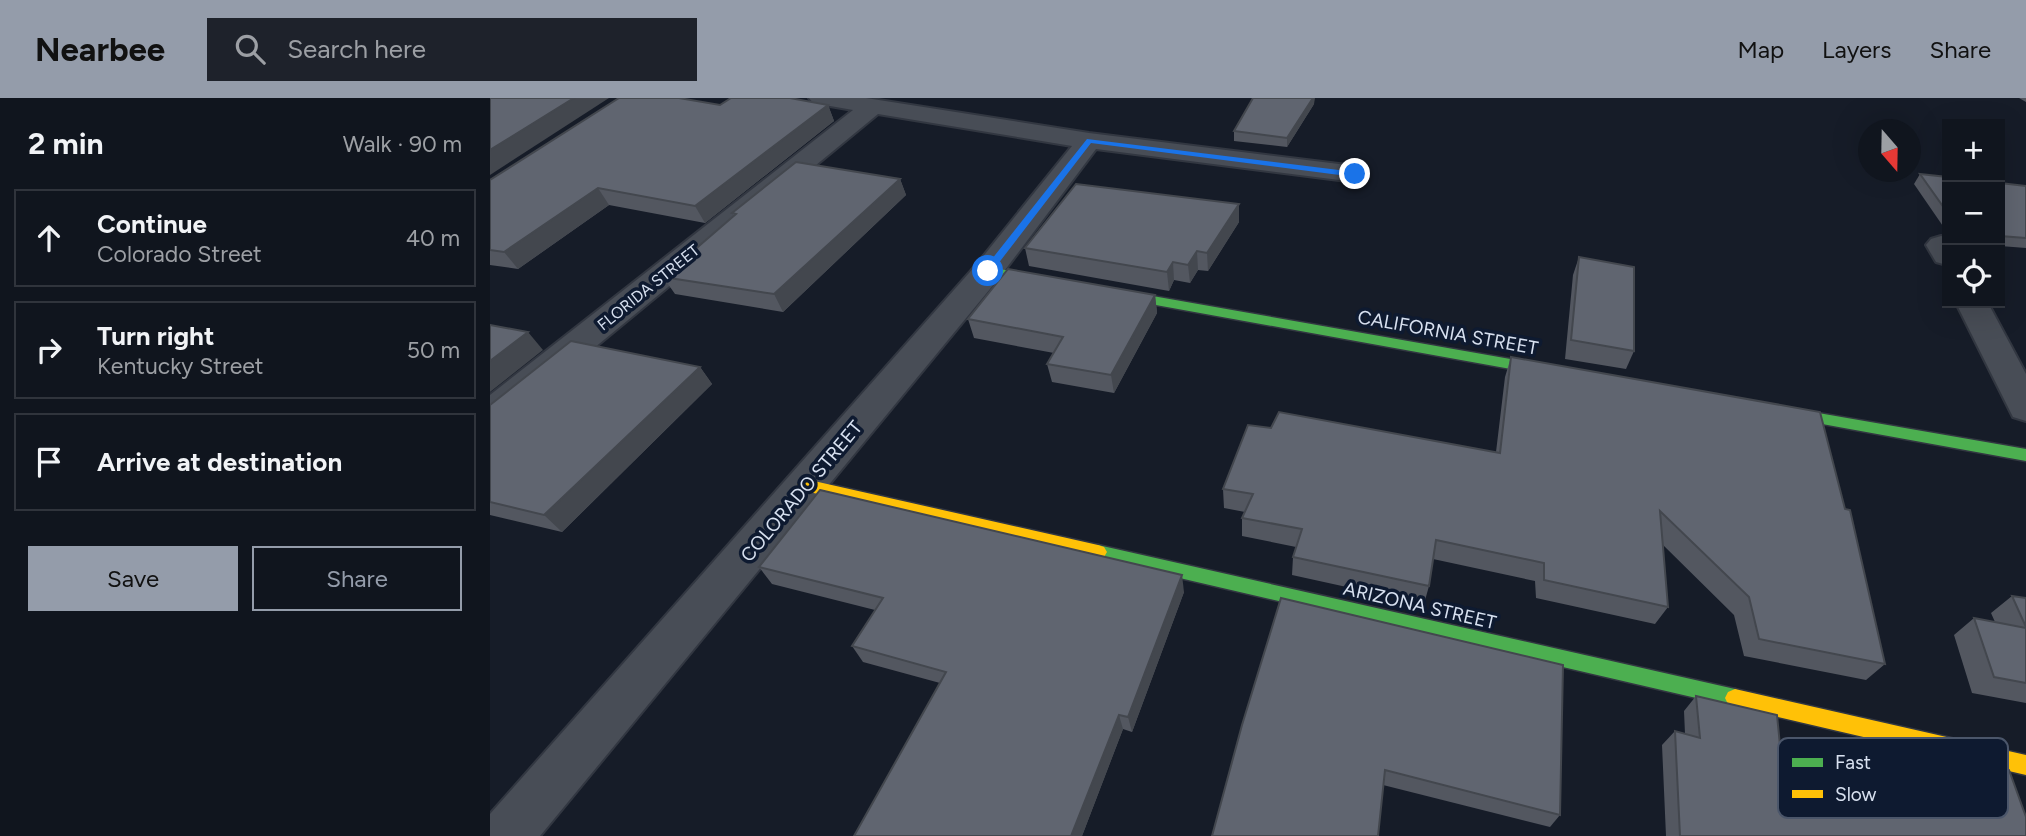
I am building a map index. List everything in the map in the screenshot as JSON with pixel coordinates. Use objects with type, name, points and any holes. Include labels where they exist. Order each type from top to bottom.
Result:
[{"type":"street","points":[[821,98],[1089,141],[1355,174]]},
{"type":"street","name":"FLORIDA STREET","points":[[490,414],[872,107]]},
{"type":"street","name":"COLORADO STREET","points":[[512,835],[988,271],[1089,141]]},
{"type":"street","name":"CALIFORNIA STREET","points":[[988,271],[1575,375]]},
{"type":"street","points":[[1975,308],[2026,408]]},
{"type":"street","points":[[1753,407],[2026,455]]},
{"type":"street","name":"ARIZONA STREET","points":[[805,485],[1908,738]]},
{"type":"street","name":"ARIZONA STREET","points":[[2008,761],[2026,765]]},
{"type":"building","points":[[490,98],[574,98],[490,150]]},
{"type":"building","points":[[619,98],[679,98],[720,105],[731,98],[790,98],[828,105],[695,206],[598,188],[504,252],[490,250],[490,180]]},
{"type":"building","points":[[1253,98],[1313,98],[1287,138],[1234,131]]},
{"type":"building","points":[[796,162],[900,179],[774,294],[663,277],[736,214],[732,213]]},
{"type":"building","points":[[1921,174],[1942,176],[1942,205],[1921,175]]},
{"type":"building","points":[[1076,184],[1239,204],[1207,253],[1197,251],[1188,265],[1173,262],[1167,272],[1025,248]]},
{"type":"building","points":[[2005,184],[2026,186],[2026,238],[2005,236]]},
{"type":"building","points":[[1579,257],[1634,267],[1634,351],[1571,340]]},
{"type":"building","points":[[1008,269],[1155,295],[1111,375],[1047,364],[1063,337],[968,319]]},
{"type":"building","points":[[490,325],[528,332],[490,361]]},
{"type":"building","points":[[571,341],[700,367],[544,515],[490,502],[490,405]]},
{"type":"building","points":[[1511,357],[1820,412],[1845,509],[1850,510],[1885,664],[1759,639],[1749,597],[1660,511],[1668,607],[1544,580],[1544,563],[1436,540],[1429,586],[1293,557],[1302,529],[1242,518],[1253,494],[1223,489],[1248,425],[1271,428],[1279,412],[1500,453]]},
{"type":"building","points":[[820,490],[1182,575],[1128,717],[1119,715],[1071,836],[854,836],[946,672],[852,646],[883,598],[759,567]]},
{"type":"building","points":[[2012,596],[2026,598],[2026,627]]},
{"type":"building","points":[[1281,598],[1563,665],[1560,815],[1385,770],[1378,836],[1212,836]]},
{"type":"building","points":[[1974,618],[2026,628],[2026,683],[1994,677]]},
{"type":"building","points":[[1696,696],[1777,715],[1778,818],[2008,818],[2009,770],[2026,817],[2026,836],[1680,836],[1675,731],[1700,738]]},
{"type":"traffic: fast","points":[[988,271],[1561,373]]},
{"type":"traffic: fast","points":[[1772,410],[2026,455]]},
{"type":"traffic: fast","points":[[1098,552],[1735,698]]},
{"type":"traffic: slow","points":[[805,485],[1098,552]]},
{"type":"traffic: slow","points":[[1735,698],[1909,738]]},
{"type":"traffic: slow","points":[[2008,761],[2026,765]]},
{"type":"route","points":[[988,271],[1089,141],[1355,174]]}]
